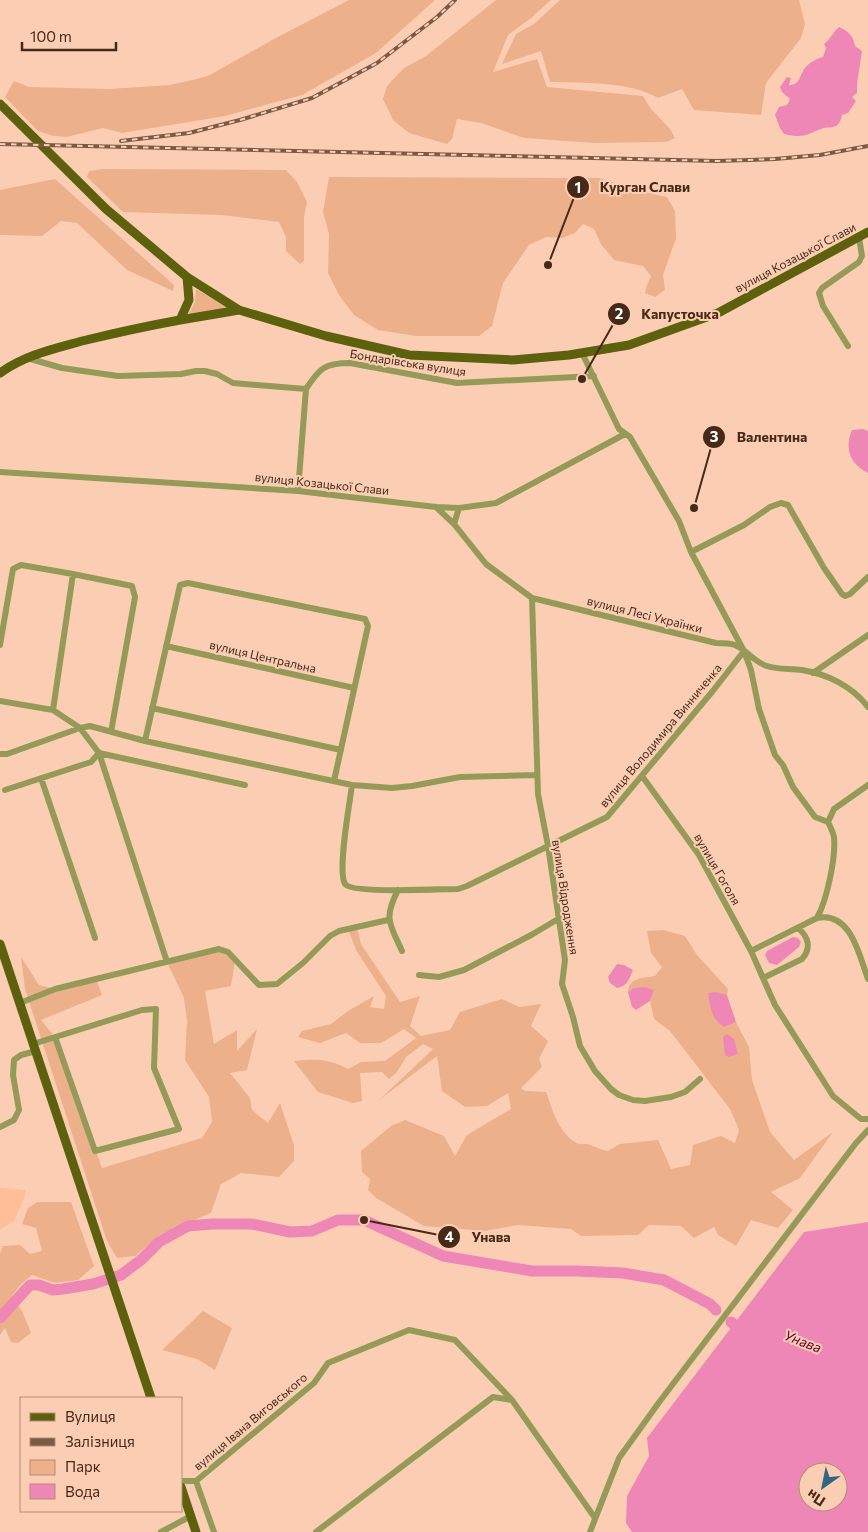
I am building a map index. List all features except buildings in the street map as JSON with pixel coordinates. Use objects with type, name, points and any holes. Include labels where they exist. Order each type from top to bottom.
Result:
[{"type":"main road","points":[[0,104],[106,209],[187,277],[239,310]]},
{"type":"main road","name":"вулиця Козацької Слави","points":[[239,310],[326,336],[410,355],[513,360],[582,353],[629,345],[718,313],[868,232]]},
{"type":"main road","points":[[180,320],[189,300],[187,277]]},
{"type":"main road","points":[[0,373],[26,357],[52,349],[133,328],[239,310]]},
{"type":"main road","points":[[0,944],[152,1397]]},
{"type":"main road","points":[[182,1491],[196,1532]]},
{"type":"street","points":[[848,346],[823,306],[819,293],[822,288],[858,262],[862,256],[859,237]]},
{"type":"street","points":[[582,353],[619,430],[630,437],[679,521],[691,552],[744,651],[751,670],[759,709],[775,755],[783,765],[793,788],[815,817],[828,822],[834,836],[833,859],[823,908],[817,918]]},
{"type":"street","points":[[26,357],[62,368],[118,376],[181,374],[205,371],[239,384],[306,390],[298,491]]},
{"type":"street","name":"Бондарівська вулиця","points":[[306,390],[317,372],[334,363],[350,363],[457,383],[594,376]]},
{"type":"street","name":"вулиця Козацької Слави","points":[[0,472],[298,491],[459,508],[496,503],[625,434]]},
{"type":"street","points":[[691,552],[744,524],[770,507],[781,503],[788,505],[824,568],[842,594],[845,596],[850,594],[868,577]]},
{"type":"street","name":"вулиця Лесі Українки","points":[[436,507],[454,524],[486,564],[532,598],[716,643],[734,644],[756,662],[768,666],[813,672],[827,676],[845,686],[868,707]]},
{"type":"street","points":[[454,524],[459,508]]},
{"type":"street","points":[[0,645],[2,623],[13,569],[21,565],[132,586],[135,597],[111,732]]},
{"type":"street","points":[[53,710],[73,574]]},
{"type":"street","points":[[145,741],[180,585],[188,583],[365,619],[368,626],[336,781]]},
{"type":"street","name":"вулиця Відродження","points":[[532,598],[537,775],[541,814],[548,846],[565,960],[562,984],[580,1046],[604,1082],[619,1095],[633,1100],[646,1101],[671,1097],[684,1092],[700,1080]]},
{"type":"street","points":[[813,672],[868,635]]},
{"type":"street","name":"вулиця Центральна","points":[[166,646],[354,688]]},
{"type":"street","name":"вулиця Володимира Винниченка","points":[[352,785],[343,860],[343,882],[346,886],[353,889],[458,889],[475,883],[607,817],[744,651]]},
{"type":"street","points":[[0,701],[53,710],[80,728],[100,753],[167,962]]},
{"type":"street","points":[[152,708],[341,750]]},
{"type":"street","points":[[0,754],[8,754],[90,726],[145,741],[352,785],[392,788],[460,777],[537,775]]},
{"type":"street","points":[[5,790],[91,762],[100,753]]},
{"type":"street","points":[[100,753],[245,785]]},
{"type":"street","name":"вулиця Гоголя","points":[[642,776],[699,855],[751,951],[775,1005],[833,1096],[861,1119],[868,1119]]},
{"type":"street","points":[[41,778],[95,938]]},
{"type":"street","points":[[828,822],[834,809],[868,785]]},
{"type":"street","points":[[398,890],[393,900],[388,920],[402,951]]},
{"type":"street","points":[[751,951],[817,918],[827,916],[836,918],[852,936],[868,979]]},
{"type":"street","points":[[419,975],[439,977],[464,970],[558,919]]},
{"type":"street","points":[[20,1003],[55,989],[218,949],[228,952],[259,985],[277,984],[303,963],[330,936],[339,931],[388,920]]},
{"type":"street","points":[[763,978],[802,959],[806,954],[808,947],[805,933],[798,928]]},
{"type":"street","points":[[0,1127],[14,1120],[19,1110],[13,1075],[14,1060],[54,1037],[142,1010],[156,1009],[154,1068],[178,1129],[95,1151],[54,1037]]},
{"type":"street","points":[[590,1532],[620,1458],[637,1433],[856,1143],[868,1130]]},
{"type":"street","name":"вулиця Івана Виговського","points":[[214,1532],[196,1481],[314,1383],[328,1363],[409,1330],[456,1340],[512,1400],[595,1518]]},
{"type":"street","points":[[316,1532],[493,1397],[512,1400]]},
{"type":"street","points":[[182,1482],[196,1481]]},
{"type":"street","points":[[161,1532],[191,1516]]},
{"type":"shaded area","points":[[0,1188],[25,1190],[25,1196],[14,1221],[0,1230]]},
{"type":"green space","points":[[349,0],[435,0],[376,53],[302,95],[225,116],[122,133],[103,128],[67,137],[54,136],[38,131],[5,97],[14,81],[29,87],[109,89],[170,85],[208,76]]},
{"type":"green space","points":[[496,0],[551,0],[508,35],[493,72],[537,59],[547,87],[643,96],[651,109],[670,129],[675,138],[666,142],[595,143],[524,138],[481,123],[457,119],[452,139],[447,144],[409,133],[393,120],[383,99],[387,86],[404,68],[426,56]]},
{"type":"green space","points":[[560,0],[799,0],[805,24],[801,38],[766,83],[761,115],[694,110],[682,89],[658,98],[634,88],[606,84],[550,82],[541,51],[502,64],[516,34],[534,24]]},
{"type":"green space","points":[[103,169],[286,170],[297,182],[307,202],[304,217],[304,261],[300,264],[286,251],[286,237],[279,222],[222,215],[123,212],[87,177],[89,171]]},
{"type":"green space","points":[[329,177],[599,178],[639,191],[667,197],[675,211],[676,238],[663,275],[665,290],[655,297],[645,293],[651,276],[643,266],[614,260],[601,244],[594,229],[583,224],[575,233],[562,238],[546,237],[529,245],[503,283],[492,326],[479,336],[416,336],[378,330],[354,315],[339,295],[328,273],[329,234],[323,212]]},
{"type":"green space","points":[[55,179],[174,285],[173,291],[127,270],[77,223],[61,221],[42,236],[0,235],[0,190]]},
{"type":"green space","points":[[196,289],[227,307],[188,316],[195,302]]},
{"type":"green space","points":[[357,927],[361,944],[400,1002],[420,996],[410,1026],[421,1036],[450,1030],[460,1012],[502,999],[519,1007],[541,1004],[531,1026],[548,1041],[539,1059],[542,1067],[521,1088],[525,1091],[546,1092],[562,1129],[566,1135],[579,1144],[589,1144],[608,1151],[620,1144],[658,1140],[671,1169],[690,1165],[693,1145],[721,1136],[735,1143],[739,1130],[730,1109],[670,1031],[654,1019],[650,1001],[654,990],[634,988],[628,992],[631,983],[642,978],[655,976],[662,967],[651,953],[647,931],[663,930],[685,936],[697,955],[728,989],[727,995],[717,992],[724,1027],[736,1022],[749,1047],[752,1080],[770,1132],[794,1160],[833,1132],[800,1178],[771,1192],[793,1210],[778,1228],[751,1220],[736,1246],[718,1235],[714,1227],[694,1238],[681,1226],[649,1225],[638,1235],[581,1236],[571,1229],[518,1225],[485,1231],[424,1226],[376,1198],[368,1190],[370,1179],[362,1172],[361,1151],[391,1126],[405,1120],[444,1136],[455,1156],[467,1135],[511,1109],[508,1093],[487,1106],[465,1107],[442,1091],[437,1056],[379,1100],[433,1049],[423,1044],[406,1057],[397,1072],[389,1079],[382,1072],[360,1073],[362,1101],[353,1103],[318,1092],[294,1061],[321,1060],[348,1069],[361,1062],[385,1061],[416,1038],[404,1029],[381,1043],[360,1043],[346,1033],[320,1043],[298,1037],[302,1031],[331,1024],[348,1011],[374,996],[370,1007],[384,1009],[386,996],[356,950],[348,929]]},
{"type":"green space","points":[[219,949],[235,960],[231,986],[205,991],[214,1044],[237,1030],[237,1051],[257,1029],[247,1070],[230,1073],[250,1098],[252,1110],[268,1123],[280,1103],[294,1145],[294,1161],[279,1177],[241,1173],[221,1184],[211,1213],[161,1234],[135,1256],[117,1258],[107,1241],[25,989],[21,957],[39,985],[55,989],[96,979],[102,995],[41,1020],[55,1037],[102,1168],[202,1138],[212,1122],[209,1097],[185,1060],[187,1021],[184,998],[167,962]]},
{"type":"green space","points":[[37,1202],[71,1202],[94,1266],[78,1280],[55,1283],[32,1275],[21,1284],[12,1296],[22,1311],[31,1333],[18,1343],[11,1342],[5,1328],[0,1335],[0,1253],[3,1246],[20,1245],[30,1254],[42,1251],[36,1228],[22,1224],[28,1208]]},
{"type":"green space","points":[[203,1311],[232,1328],[215,1370],[197,1359],[162,1350]]},
{"type":"water","points":[[839,27],[850,34],[855,46],[862,51],[857,93],[852,97],[856,101],[848,113],[842,115],[836,126],[801,136],[784,134],[775,115],[779,107],[787,105],[790,99],[782,92],[780,87],[787,77],[791,78],[789,85],[796,83],[806,66],[823,57],[826,48],[824,44]]},
{"type":"water","points":[[863,429],[868,431],[868,473],[857,465],[849,450],[852,430]]},
{"type":"water","points":[[793,937],[798,938],[801,942],[799,947],[777,965],[769,963],[765,955],[767,951]]},
{"type":"water","points":[[617,964],[624,965],[633,970],[626,984],[617,988],[610,983],[608,977]]},
{"type":"water","points":[[645,987],[654,990],[650,1001],[636,1010],[632,1007],[628,992],[634,988]]},
{"type":"water","points":[[717,992],[727,995],[736,1022],[724,1027],[716,1020],[712,1012],[708,993]]},
{"type":"water","points":[[727,1034],[734,1039],[738,1054],[729,1057],[725,1055],[723,1037]]},
{"type":"water","points":[[868,1222],[868,1532],[632,1532],[626,1523],[627,1496],[649,1456],[647,1438],[804,1232]]},
{"type":"waterway","name":"Унава","points":[[0,1318],[30,1285],[39,1285],[53,1290],[63,1289],[93,1284],[121,1275],[141,1260],[159,1242],[188,1226],[252,1224],[290,1232],[312,1231],[338,1220],[364,1220],[443,1256],[532,1271],[623,1273],[664,1280],[710,1304],[716,1310]]},
{"type":"waterway","name":"Унава","points":[[731,1322],[745,1334]]},
{"type":"railway","points":[[121,141],[189,133],[312,98],[377,63],[437,17],[455,0]]},
{"type":"railway","points":[[0,144],[717,161],[820,155],[868,146]]},
{"type":"place","name":"Курган Слави","points":[[548,265]]},
{"type":"place","name":"Капусточка","points":[[582,379]]},
{"type":"place","name":"Валентина","points":[[694,508]]},
{"type":"place","name":"Унава","points":[[364,1220]]}]
